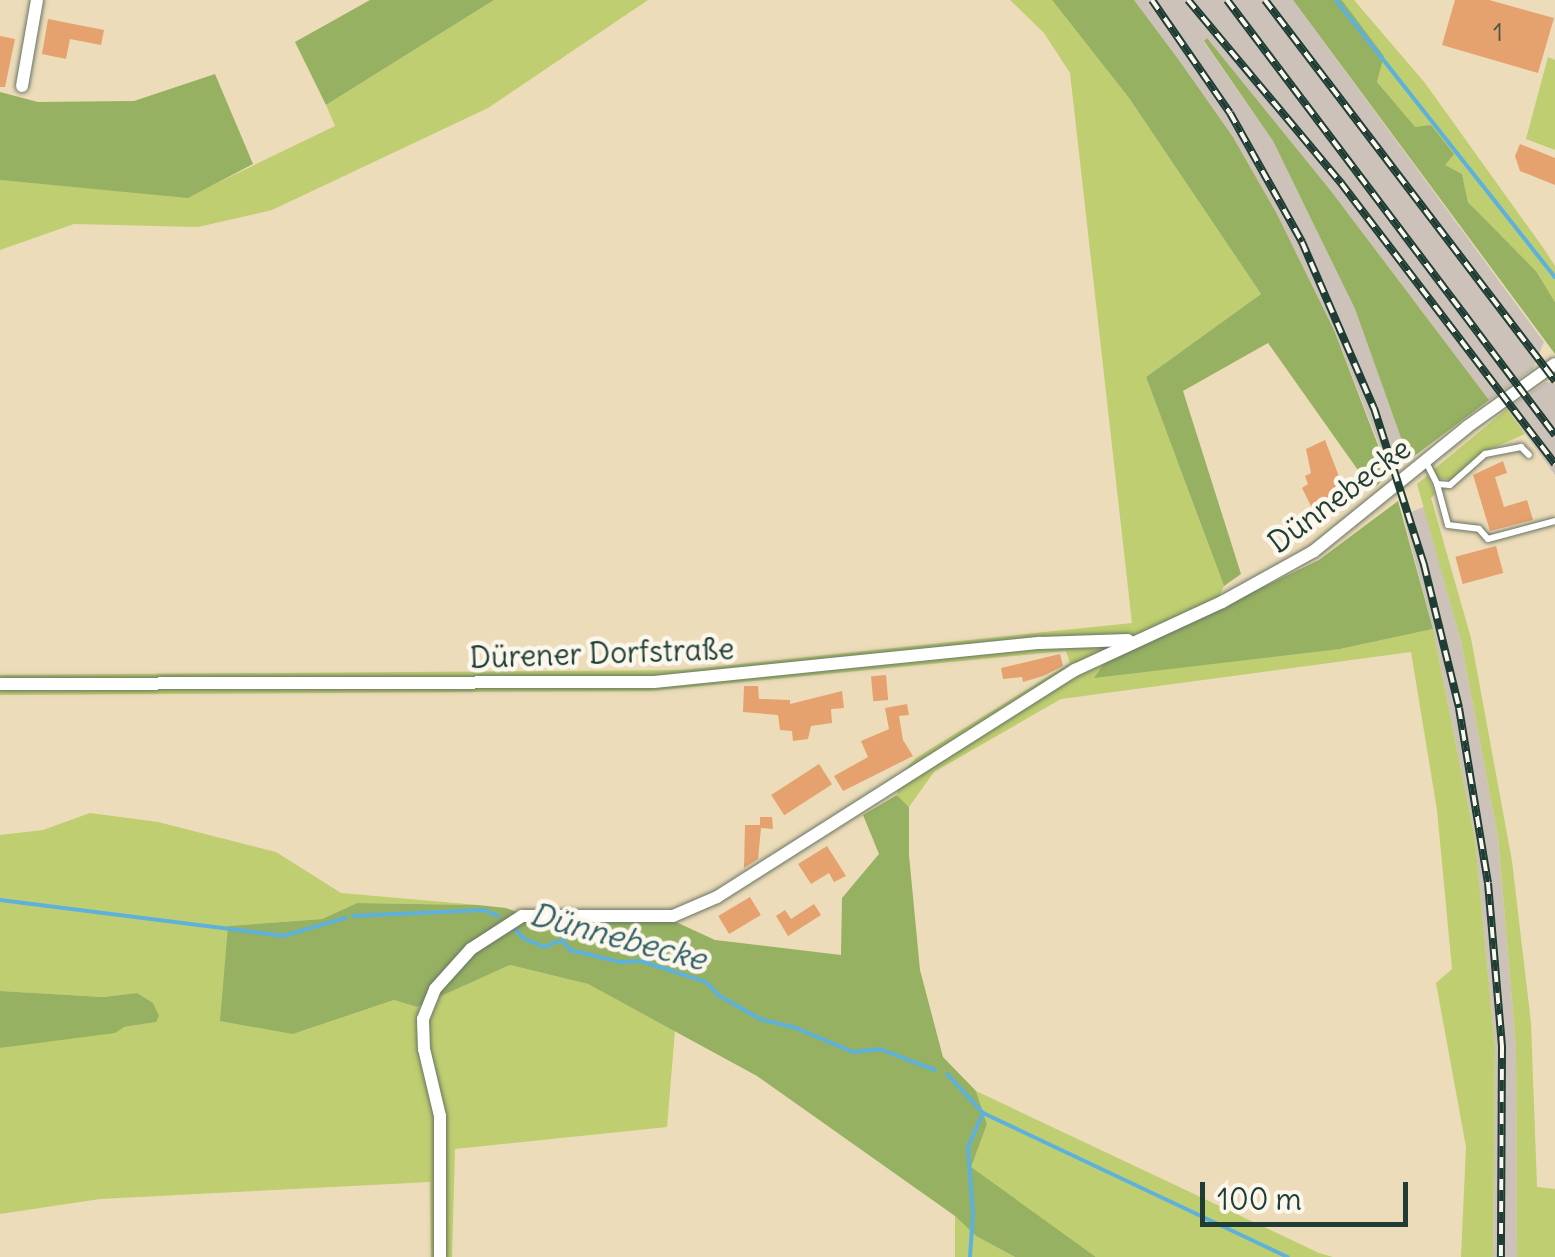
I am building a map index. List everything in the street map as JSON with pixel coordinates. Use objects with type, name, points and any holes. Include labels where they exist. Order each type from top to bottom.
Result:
[{"type":"street","points":[[22,86],[36,0]]},
{"type":"street","name":"Dünnebecke","points":[[440,1257],[440,1116],[424,1048],[423,1019],[435,989],[452,966],[497,930],[522,916],[654,918],[693,909],[1066,676],[1222,602],[1314,552],[1425,461],[1555,364]]},
{"type":"street","name":"Dürener Dorfstraße","points":[[0,684],[654,682],[1040,643],[1136,640]]},
{"type":"lane","points":[[1437,484],[1456,483],[1484,454],[1508,446],[1521,446],[1529,455]]},
{"type":"lane","points":[[1425,461],[1437,484],[1442,517],[1448,525],[1479,529],[1488,540],[1555,520]]},
{"type":"shaded area","points":[[1134,0],[1293,0],[1544,342],[1533,369],[1489,400],[1331,191],[1207,38],[1204,42],[1273,141],[1355,309],[1403,442],[1383,455],[1334,330],[1277,214],[1233,137]]},
{"type":"shaded area","points":[[1546,382],[1555,383],[1555,475],[1507,409]]},
{"type":"shaded area","points":[[1424,507],[1461,641],[1498,837],[1516,1047],[1517,1257],[1493,1257],[1495,1047],[1475,839],[1433,629],[1403,515]]},
{"type":"green space","points":[[370,0],[494,0],[326,105],[295,42]]},
{"type":"green space","points":[[494,0],[648,0],[488,108],[272,210],[198,227],[74,224],[0,250],[0,180],[188,197],[335,126],[326,105]]},
{"type":"green space","points":[[1010,0],[1052,0],[1129,98],[1261,294],[1146,377],[1224,586],[1210,616],[1104,664],[1340,649],[1433,629],[1475,839],[1495,1047],[1493,1257],[1461,1257],[1466,1147],[1436,983],[1452,969],[1437,810],[1411,652],[1061,699],[934,772],[909,807],[897,795],[900,775],[916,758],[1070,663],[1066,651],[650,691],[0,695],[0,675],[682,670],[1132,623],[1070,73],[1044,33]]},
{"type":"green space","points":[[1052,0],[1134,0],[1178,59],[1233,137],[1277,214],[1334,330],[1389,474],[1372,490],[1268,343],[1183,391],[1241,574],[1224,586],[1146,377],[1261,294],[1129,98]]},
{"type":"green space","points":[[1293,0],[1342,0],[1384,56],[1377,82],[1415,127],[1431,125],[1454,154],[1445,165],[1462,174],[1468,202],[1536,271],[1555,302],[1555,354]]},
{"type":"green space","points":[[1342,0],[1354,0],[1425,83],[1544,249],[1555,266],[1555,302],[1536,271],[1468,202],[1462,174],[1444,165],[1377,82],[1384,56]]},
{"type":"green space","points":[[1207,38],[1331,191],[1489,400],[1409,460],[1355,309],[1273,141],[1204,41]]},
{"type":"green space","points":[[1548,57],[1555,60],[1555,150],[1526,139]]},
{"type":"green space","points":[[215,74],[253,164],[188,198],[0,180],[0,92],[38,102],[134,101]]},
{"type":"green space","points":[[1507,409],[1525,434],[1486,451],[1452,480],[1438,478],[1433,470]]},
{"type":"green space","points":[[1428,475],[1471,638],[1512,861],[1531,1023],[1537,1187],[1555,1189],[1555,1257],[1517,1257],[1516,1047],[1498,837],[1461,641],[1417,484]]},
{"type":"green space","points":[[1398,501],[1433,629],[1340,649],[1094,678],[1104,664],[1319,560]]},
{"type":"green space","points":[[897,795],[909,807],[909,855],[920,970],[943,1057],[976,1091],[987,1124],[971,1167],[1096,1257],[1015,1257],[976,1236],[955,1216],[757,1076],[588,984],[510,965],[417,1007],[394,1000],[293,1034],[220,1021],[228,926],[322,919],[357,903],[478,905],[506,908],[536,919],[676,922],[715,940],[841,955],[842,898],[879,854],[863,815]]},
{"type":"green space","points":[[90,813],[158,822],[276,852],[341,893],[478,905],[357,903],[322,919],[229,926],[293,1034],[394,1000],[417,1007],[510,965],[588,984],[675,1031],[667,1127],[455,1149],[452,1257],[431,1257],[430,1182],[100,1199],[0,1214],[0,1048],[155,1022],[137,993],[103,997],[0,991],[0,835],[43,830]]},
{"type":"green space","points":[[0,991],[103,997],[137,993],[153,1003],[159,1016],[156,1022],[124,1027],[115,1033],[0,1048]]},
{"type":"green space","points":[[976,1091],[1333,1257],[1096,1257],[970,1167],[987,1124]]},
{"type":"green space","points":[[955,1216],[976,1236],[1015,1257],[955,1257]]},
{"type":"building","points":[[1455,0],[1489,0],[1554,18],[1538,73],[1442,45]]},
{"type":"building","points":[[48,19],[104,30],[101,45],[70,39],[66,59],[42,54]]},
{"type":"building","points":[[0,36],[15,39],[5,87],[0,87]]},
{"type":"building","points":[[1520,144],[1555,158],[1555,185],[1520,171],[1515,156]]},
{"type":"building","points":[[1325,440],[1340,479],[1334,482],[1340,495],[1312,508],[1302,488],[1308,484],[1305,476],[1311,473],[1306,449]]},
{"type":"building","points":[[1503,461],[1507,473],[1495,477],[1504,507],[1527,500],[1533,520],[1490,531],[1473,475]]},
{"type":"building","points":[[1496,546],[1503,573],[1463,584],[1455,557]]},
{"type":"building","points":[[1060,654],[1063,666],[1043,676],[1023,682],[1022,677],[1003,679],[1001,668]]},
{"type":"building","points":[[886,675],[888,700],[873,701],[871,676]]},
{"type":"building","points":[[744,686],[758,686],[759,699],[790,700],[790,704],[842,691],[844,708],[831,709],[832,723],[811,726],[808,739],[793,741],[792,731],[780,730],[778,715],[743,712]]},
{"type":"building","points":[[907,704],[909,715],[899,716],[903,740],[913,756],[843,791],[834,776],[868,757],[861,741],[889,729],[885,708]]},
{"type":"building","points":[[819,764],[832,784],[784,815],[771,795]]},
{"type":"building","points":[[760,817],[772,817],[773,829],[761,828],[758,859],[744,868],[745,825],[760,825]]},
{"type":"building","points":[[827,846],[846,876],[834,882],[829,873],[811,884],[798,864]]},
{"type":"building","points":[[750,897],[761,915],[729,934],[718,916]]},
{"type":"building","points":[[814,904],[821,915],[788,936],[776,916],[785,910],[791,919]]},
{"type":"waterway","points":[[1336,0],[1555,277]]},
{"type":"waterway","name":"Dünnebecke","points":[[0,900],[283,936],[345,918]]},
{"type":"waterway","name":"Dünnebecke","points":[[353,916],[484,910],[498,916]]},
{"type":"waterway","name":"Dünnebecke","points":[[514,928],[523,938],[544,947],[562,940],[570,950],[620,962],[641,961],[706,982],[718,995],[760,1019],[796,1028],[853,1052],[880,1049],[935,1070]]},
{"type":"waterway","name":"Dünnebecke","points":[[947,1074],[983,1113],[1288,1257]]},
{"type":"waterway","points":[[970,1257],[973,1214],[968,1147],[983,1113]]},
{"type":"railway","points":[[1152,0],[1230,113],[1302,242],[1374,408],[1424,565],[1459,708],[1488,883],[1502,1047],[1501,1257]]},
{"type":"railway","points":[[1188,0],[1341,183],[1555,464]]},
{"type":"railway","points":[[1227,0],[1555,435]]},
{"type":"railway","points":[[1265,0],[1555,381]]}]
